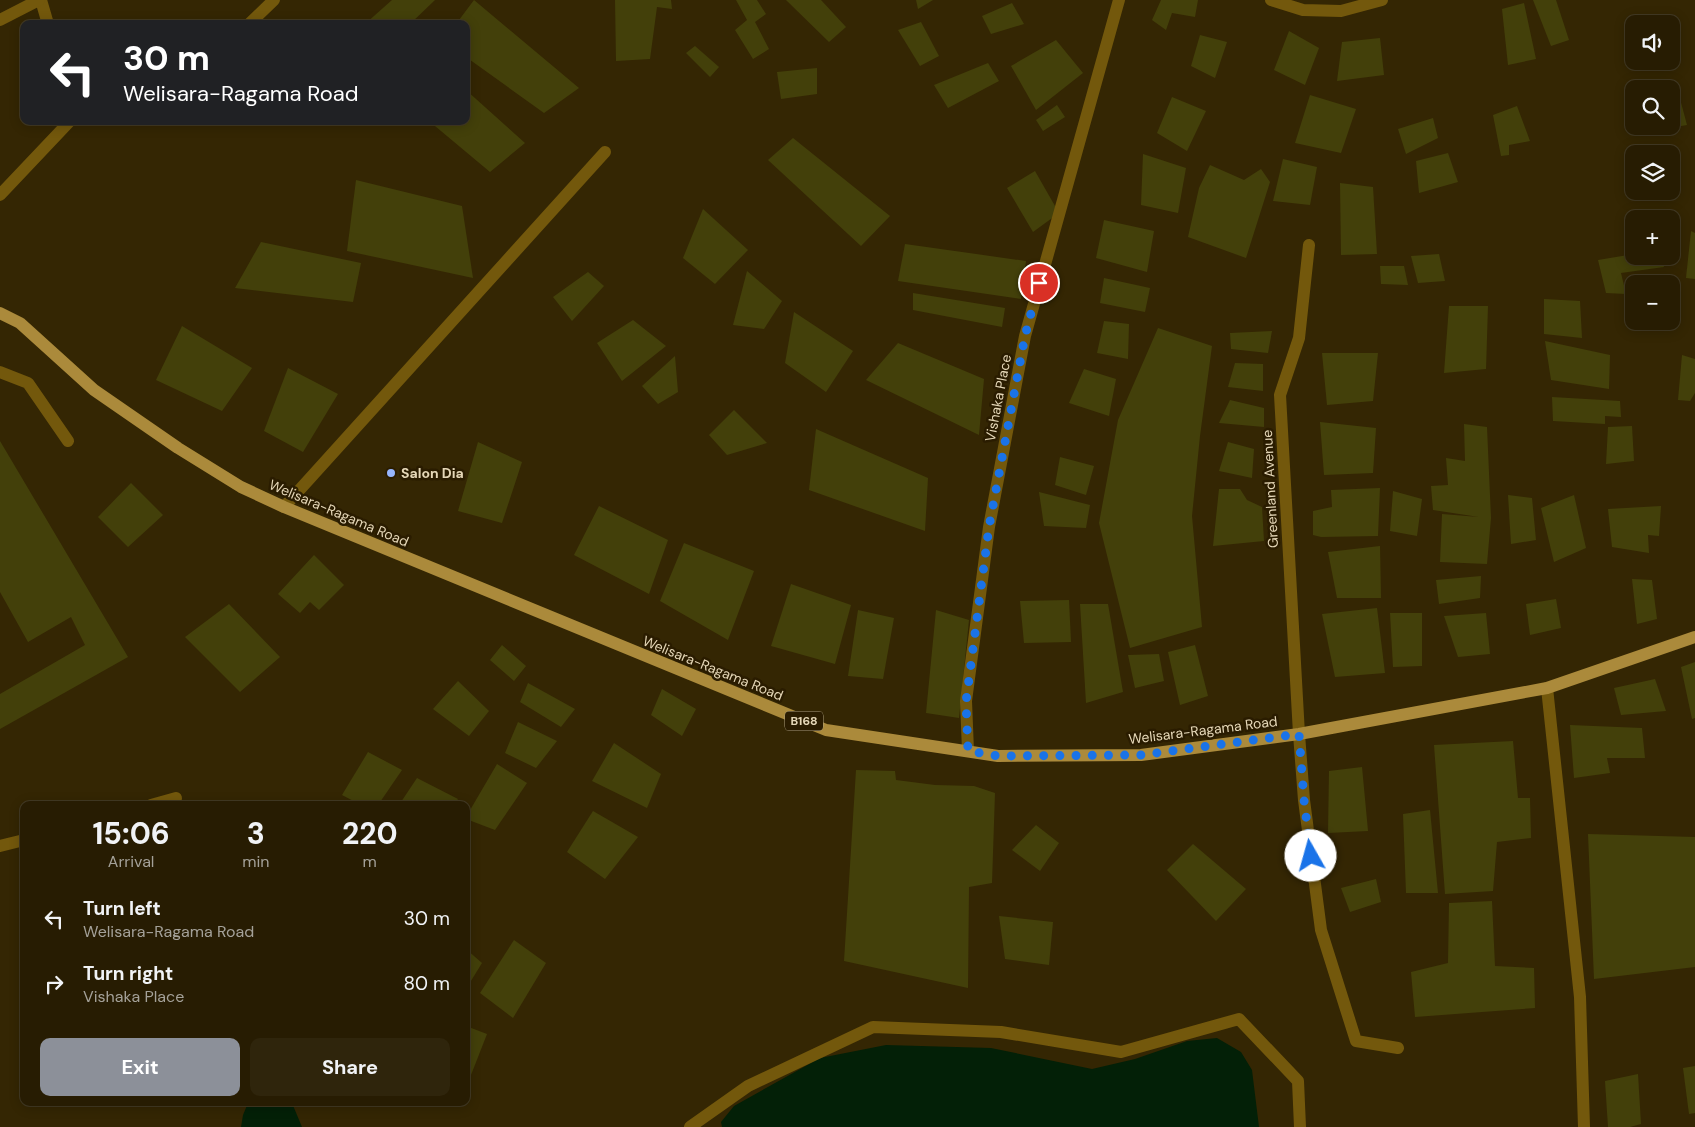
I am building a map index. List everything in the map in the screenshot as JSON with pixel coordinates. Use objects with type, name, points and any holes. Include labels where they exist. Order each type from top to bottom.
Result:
[{"type":"main road","name":"Welisara-Ragama Road","points":[[0,313],[20,323],[94,390],[170,442],[241,487],[284,507],[826,730],[998,756],[1141,755],[1299,734],[1548,688],[1695,637]]},
{"type":"street","points":[[0,20],[40,0],[47,20]]},
{"type":"street","points":[[252,20],[274,0]]},
{"type":"street","name":"Vishaka Place","points":[[968,751],[966,702],[988,536],[1025,336],[1119,0]]},
{"type":"street","points":[[1271,0],[1303,10],[1341,11],[1382,0]]},
{"type":"street","points":[[0,195],[66,125]]},
{"type":"street","points":[[284,507],[605,152]]},
{"type":"street","name":"Greenland Avenue","points":[[1309,244],[1299,338],[1280,395],[1304,800],[1321,930],[1356,1041],[1398,1048]]},
{"type":"street","points":[[0,372],[28,383],[68,441]]},
{"type":"street","points":[[1548,688],[1580,997],[1584,1127]]},
{"type":"street","points":[[165,801],[176,798]]},
{"type":"street","points":[[0,846],[20,841]]},
{"type":"street","points":[[690,1127],[748,1086],[873,1027],[1002,1032],[1121,1052],[1239,1019],[1298,1081],[1300,1127]]},
{"type":"shaded area","points":[[1217,1038],[1241,1052],[1252,1070],[1259,1127],[722,1127],[721,1122],[734,1106],[820,1058],[886,1045],[991,1048],[1092,1069],[1135,1059],[1187,1041]]},
{"type":"shaded area","points":[[247,1106],[293,1106],[302,1127],[241,1127]]},
{"type":"building","points":[[392,0],[435,0],[414,20],[370,20]]},
{"type":"building","points":[[474,0],[579,88],[544,113],[470,60],[470,20],[459,20]]},
{"type":"building","points":[[615,0],[671,0],[672,9],[657,7],[650,59],[616,61]]},
{"type":"building","points":[[736,0],[757,0],[766,14],[755,22],[769,49],[753,59],[735,30],[747,20]]},
{"type":"building","points":[[786,0],[821,0],[846,27],[829,42]]},
{"type":"building","points":[[916,0],[933,0],[918,9]]},
{"type":"building","points":[[1161,0],[1198,0],[1195,17],[1172,13],[1166,30],[1152,20]]},
{"type":"building","points":[[1533,0],[1556,0],[1569,40],[1551,46]]},
{"type":"building","points":[[1012,3],[1024,24],[991,34],[982,16]]},
{"type":"building","points":[[1524,3],[1536,59],[1508,65],[1502,9]]},
{"type":"building","points":[[921,22],[939,56],[920,66],[898,30]]},
{"type":"building","points":[[1289,31],[1319,48],[1305,85],[1274,70]]},
{"type":"building","points":[[1200,35],[1227,42],[1215,78],[1191,66]]},
{"type":"building","points":[[1380,38],[1384,75],[1337,81],[1342,42]]},
{"type":"building","points":[[1056,40],[1083,73],[1036,110],[1011,66]]},
{"type":"building","points":[[695,46],[719,67],[710,77],[686,53]]},
{"type":"building","points":[[988,63],[999,81],[948,108],[934,85]]},
{"type":"building","points":[[817,68],[817,94],[781,99],[777,72]]},
{"type":"building","points":[[470,94],[525,143],[490,172],[434,125],[470,125]]},
{"type":"building","points":[[1310,95],[1356,109],[1341,153],[1295,143]]},
{"type":"building","points":[[1172,97],[1206,111],[1187,151],[1157,133]]},
{"type":"building","points":[[1680,99],[1687,125],[1680,126]]},
{"type":"building","points":[[1057,105],[1065,117],[1043,131],[1036,120]]},
{"type":"building","points":[[1517,106],[1530,141],[1509,145],[1509,155],[1501,156],[1493,115]]},
{"type":"building","points":[[1433,118],[1438,138],[1406,154],[1398,129]]},
{"type":"building","points":[[793,138],[890,216],[861,246],[768,160]]},
{"type":"building","points":[[1448,153],[1458,182],[1419,193],[1416,161]]},
{"type":"building","points":[[1143,154],[1186,168],[1178,213],[1141,205]]},
{"type":"building","points":[[1283,159],[1317,167],[1310,205],[1273,201]]},
{"type":"building","points":[[1210,165],[1244,180],[1261,169],[1270,182],[1246,258],[1188,237],[1199,188]]},
{"type":"building","points":[[1035,171],[1059,213],[1033,232],[1007,188]]},
{"type":"building","points":[[356,180],[462,206],[473,278],[347,251]]},
{"type":"building","points":[[1340,183],[1373,187],[1377,254],[1341,255]]},
{"type":"building","points":[[703,209],[748,250],[715,284],[683,258]]},
{"type":"building","points":[[1104,220],[1154,231],[1147,272],[1096,258]]},
{"type":"building","points":[[1691,231],[1695,233],[1695,279],[1686,278]]},
{"type":"building","points":[[261,242],[361,263],[353,302],[235,288]]},
{"type":"building","points":[[905,244],[1026,261],[1021,299],[898,281]]},
{"type":"building","points":[[1439,254],[1445,281],[1418,283],[1411,256]]},
{"type":"building","points":[[1625,256],[1625,265],[1663,265],[1664,267],[1621,273],[1625,294],[1606,293],[1598,260]]},
{"type":"building","points":[[1380,266],[1404,266],[1408,285],[1381,284]]},
{"type":"building","points":[[747,271],[782,301],[764,329],[733,325]]},
{"type":"building","points":[[588,272],[604,286],[572,321],[553,297]]},
{"type":"building","points":[[1104,278],[1150,288],[1145,312],[1100,303]]},
{"type":"building","points":[[913,293],[1005,308],[1002,327],[913,310]]},
{"type":"building","points":[[1544,299],[1580,301],[1582,338],[1544,334]]},
{"type":"building","points":[[1449,306],[1488,306],[1486,369],[1444,373]]},
{"type":"building","points":[[794,312],[853,351],[826,392],[785,363]]},
{"type":"building","points":[[633,320],[666,346],[622,381],[597,343]]},
{"type":"building","points":[[1104,321],[1129,324],[1128,359],[1097,353]]},
{"type":"building","points":[[182,326],[252,368],[222,411],[156,380]]},
{"type":"building","points":[[1158,328],[1212,346],[1192,516],[1202,627],[1130,648],[1099,523],[1118,420]]},
{"type":"building","points":[[1272,331],[1268,353],[1231,349],[1230,333]]},
{"type":"building","points":[[1545,341],[1610,355],[1609,389],[1551,380]]},
{"type":"building","points":[[898,343],[984,379],[979,435],[866,380]]},
{"type":"building","points":[[1322,353],[1378,353],[1373,401],[1327,405]]},
{"type":"building","points":[[1682,355],[1695,359],[1695,393],[1690,401],[1678,400]]},
{"type":"building","points":[[675,356],[678,392],[658,404],[642,386]]},
{"type":"building","points":[[1235,363],[1263,364],[1263,391],[1228,387]]},
{"type":"building","points":[[288,368],[338,394],[303,452],[264,431]]},
{"type":"building","points":[[1084,369],[1116,379],[1109,416],[1069,403]]},
{"type":"building","points":[[1552,397],[1620,401],[1621,417],[1605,416],[1605,424],[1553,421]]},
{"type":"building","points":[[1230,400],[1264,408],[1264,427],[1219,423]]},
{"type":"building","points":[[734,410],[767,443],[727,455],[709,435]]},
{"type":"building","points":[[1320,422],[1376,428],[1373,473],[1324,475]]},
{"type":"building","points":[[1464,424],[1487,427],[1491,518],[1487,564],[1440,562],[1442,514],[1479,517],[1433,510],[1431,486],[1448,485],[1446,458],[1465,461]]},
{"type":"building","points":[[1632,426],[1634,461],[1606,464],[1608,427]]},
{"type":"building","points":[[816,429],[928,478],[925,531],[809,490]]},
{"type":"building","points":[[0,441],[128,657],[0,729],[0,694],[85,645],[71,617],[28,642],[0,592]]},
{"type":"building","points":[[478,442],[522,462],[502,523],[458,511]]},
{"type":"building","points":[[1228,442],[1254,449],[1252,478],[1219,471]]},
{"type":"building","points":[[1060,457],[1094,466],[1086,495],[1055,485]]},
{"type":"building","points":[[131,483],[163,515],[128,547],[98,517]]},
{"type":"building","points":[[1380,488],[1378,536],[1321,537],[1313,535],[1313,511],[1332,507],[1331,490]]},
{"type":"building","points":[[1219,489],[1240,489],[1247,500],[1262,507],[1264,541],[1213,546]]},
{"type":"building","points":[[1393,491],[1422,499],[1417,536],[1390,531]]},
{"type":"building","points":[[1039,492],[1090,505],[1086,528],[1044,526]]},
{"type":"building","points":[[1508,495],[1532,498],[1536,540],[1511,544]]},
{"type":"building","points":[[1574,495],[1586,548],[1554,562],[1541,508]]},
{"type":"building","points":[[599,506],[668,540],[649,594],[574,555]]},
{"type":"building","points":[[1661,506],[1659,536],[1648,535],[1649,553],[1612,547],[1608,509]]},
{"type":"building","points":[[684,543],[754,571],[728,640],[660,601]]},
{"type":"building","points":[[1380,546],[1381,598],[1337,598],[1328,552]]},
{"type":"building","points":[[314,555],[344,585],[319,610],[310,602],[300,613],[278,594]]},
{"type":"building","points":[[1481,576],[1480,598],[1439,604],[1436,580]]},
{"type":"building","points":[[1632,579],[1652,580],[1657,619],[1637,624]]},
{"type":"building","points":[[791,584],[851,605],[835,664],[771,646]]},
{"type":"building","points":[[1556,599],[1561,628],[1530,635],[1526,604]]},
{"type":"building","points":[[1069,600],[1071,642],[1024,643],[1020,601]]},
{"type":"building","points":[[229,604],[280,657],[240,692],[185,637]]},
{"type":"building","points":[[1080,604],[1108,604],[1123,692],[1086,703]]},
{"type":"building","points":[[1377,608],[1385,673],[1335,677],[1322,614]]},
{"type":"building","points":[[858,610],[894,618],[883,679],[848,676]]},
{"type":"building","points":[[936,610],[969,620],[959,718],[926,713]]},
{"type":"building","points":[[1390,613],[1422,613],[1422,666],[1393,667]]},
{"type":"building","points":[[1486,613],[1490,654],[1458,657],[1444,616]]},
{"type":"building","points":[[502,645],[526,666],[514,681],[490,660]]},
{"type":"building","points":[[1195,645],[1208,696],[1180,705],[1168,652]]},
{"type":"building","points":[[1159,654],[1164,681],[1135,688],[1128,655]]},
{"type":"building","points":[[1695,662],[1695,718],[1692,719],[1681,667]]},
{"type":"building","points":[[1655,679],[1666,711],[1621,715],[1614,688]]},
{"type":"building","points":[[458,681],[489,711],[469,736],[433,709]]},
{"type":"building","points":[[528,683],[575,709],[561,727],[520,702]]},
{"type":"building","points":[[662,689],[696,709],[682,736],[651,715]]},
{"type":"building","points":[[518,722],[557,741],[536,768],[505,753]]},
{"type":"building","points":[[1570,725],[1642,728],[1645,758],[1607,758],[1610,773],[1574,778]]},
{"type":"building","points":[[1513,741],[1518,798],[1530,798],[1531,838],[1497,842],[1493,891],[1445,894],[1434,745]]},
{"type":"building","points":[[614,743],[661,774],[647,808],[592,781]]},
{"type":"building","points":[[368,752],[402,770],[381,801],[353,801],[342,795]]},
{"type":"building","points":[[497,764],[527,783],[495,830],[470,821],[470,810]]},
{"type":"building","points":[[1362,767],[1368,831],[1328,833],[1329,771]]},
{"type":"building","points":[[856,770],[895,771],[896,780],[935,785],[974,786],[995,793],[992,883],[969,887],[968,988],[844,961]]},
{"type":"building","points":[[417,778],[458,799],[457,801],[402,801]]},
{"type":"building","points":[[1430,810],[1438,893],[1406,893],[1403,814]]},
{"type":"building","points":[[593,811],[638,837],[605,879],[567,852]]},
{"type":"building","points":[[1036,825],[1059,843],[1040,871],[1012,850]]},
{"type":"building","points":[[1588,834],[1695,837],[1695,967],[1594,979]]},
{"type":"building","points":[[1193,844],[1246,889],[1216,921],[1167,870]]},
{"type":"building","points":[[1376,879],[1381,902],[1350,912],[1341,888]]},
{"type":"building","points":[[1492,901],[1495,966],[1534,968],[1535,1008],[1415,1017],[1411,972],[1448,963],[1449,903]]},
{"type":"building","points":[[999,916],[1053,922],[1049,965],[1005,959]]},
{"type":"building","points":[[514,940],[546,963],[513,1018],[480,993]]},
{"type":"building","points":[[470,952],[482,963],[470,982]]},
{"type":"building","points":[[470,1028],[487,1034],[470,1075]]},
{"type":"building","points":[[1695,1066],[1695,1113],[1689,1114],[1683,1068]]},
{"type":"building","points":[[1638,1074],[1641,1124],[1630,1127],[1608,1127],[1605,1081]]},
{"type":"place","name":"Salon Dia","points":[[391,473]]},
{"type":"route","points":[[1039,283],[1025,336],[989,527],[966,702],[968,751],[998,756],[1141,755],[1299,734],[1311,856]]}]
